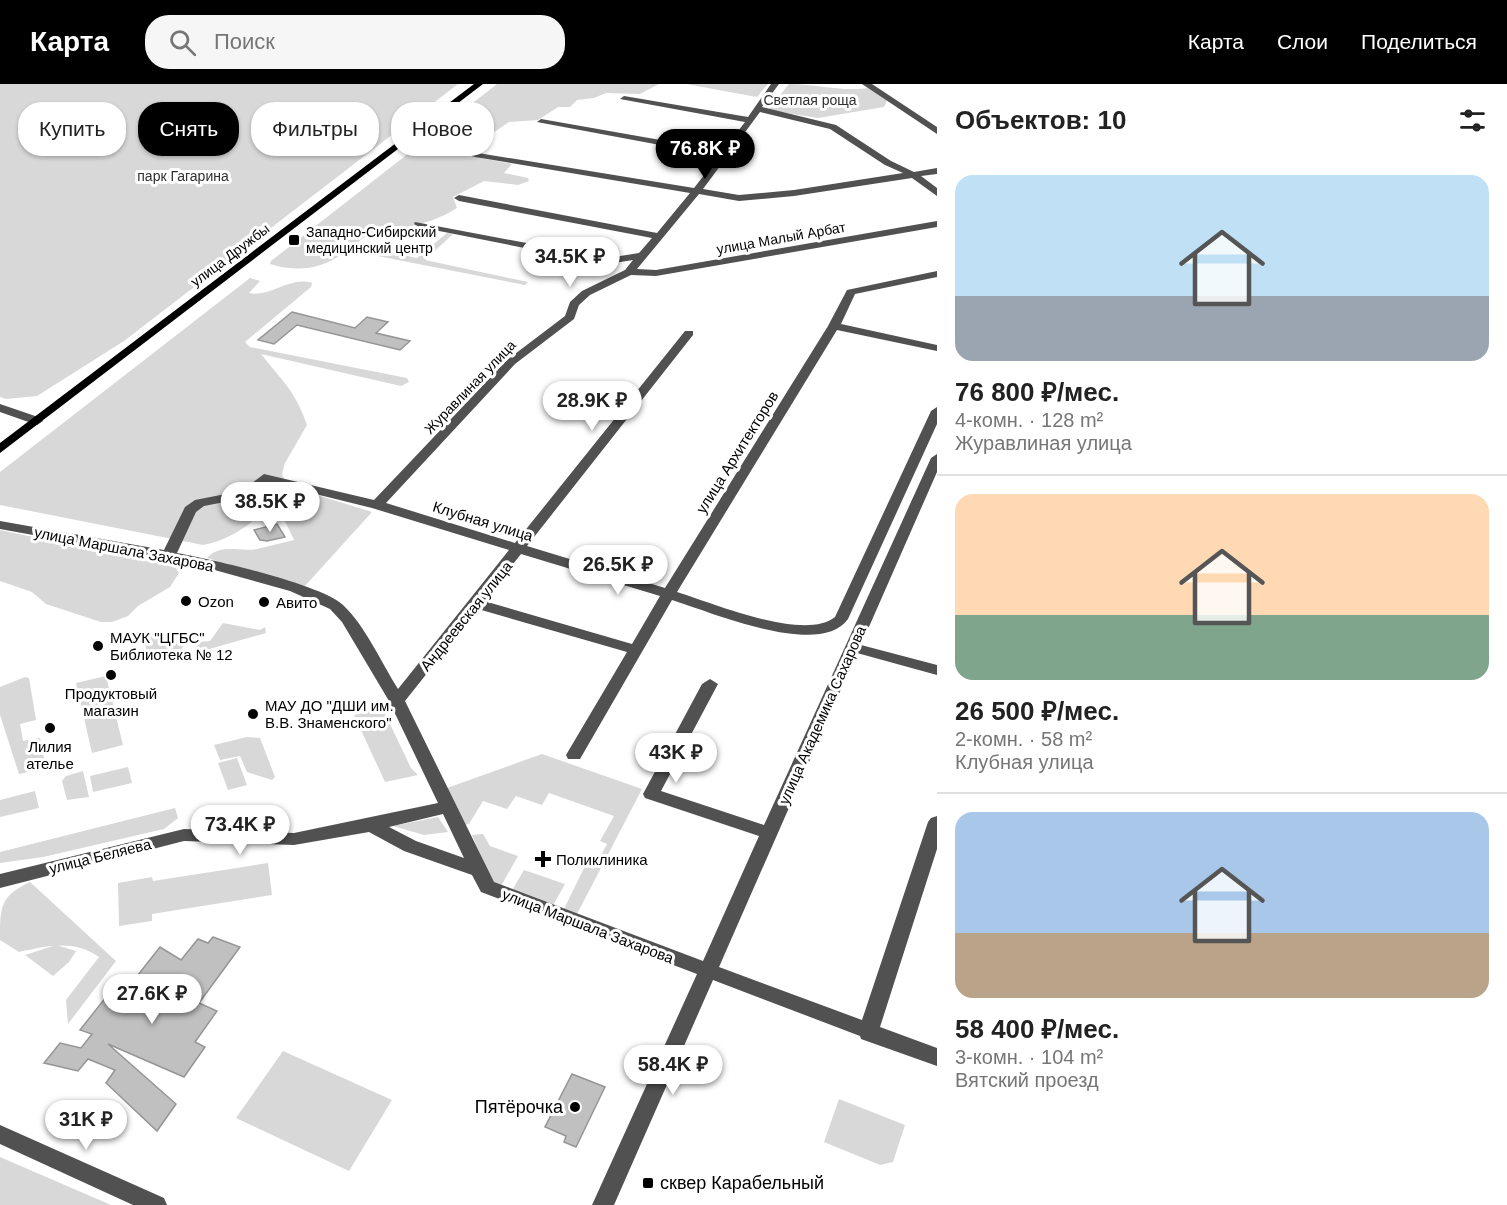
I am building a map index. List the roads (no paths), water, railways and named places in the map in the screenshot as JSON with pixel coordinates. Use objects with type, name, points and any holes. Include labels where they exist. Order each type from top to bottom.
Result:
[{"type":"main road","name":"улица Дружбы","points":[[0,449],[479,84]]},
{"type":"street","points":[[629,273],[640,256],[695,193],[752,120],[775,84]]},
{"type":"street","points":[[866,84],[937,131]]},
{"type":"street","points":[[624,99],[752,120]]},
{"type":"street","points":[[759,109],[825,123],[888,163],[915,175],[937,193]]},
{"type":"street","points":[[541,122],[725,154]]},
{"type":"street","points":[[486,156],[695,193],[746,198],[937,171]]},
{"type":"street","points":[[459,198],[659,236]]},
{"type":"street","points":[[419,224],[585,257],[614,260],[640,256]]},
{"type":"street","name":"улица Малый Арбат","points":[[629,273],[656,273],[937,224]]},
{"type":"street","name":"Журавлиная улица","points":[[377,505],[511,362],[570,317],[574,304],[586,293],[629,273]]},
{"type":"street","name":"улица Архитекторов","points":[[574,755],[668,594],[834,326],[853,291],[937,274]]},
{"type":"street","points":[[834,326],[937,348]]},
{"type":"street","name":"Андреевская улица","points":[[397,700],[519,550],[689,333]]},
{"type":"street","points":[[0,408],[37,421]]},
{"type":"street","name":"Клубная улица","points":[[169,555],[190,510],[200,502],[245,494],[264,478],[280,479],[377,505],[787,630],[811,632],[832,628],[841,619],[937,411]]},
{"type":"street","name":"улица Академика Сахарова","points":[[603,1205],[937,458]]},
{"type":"street","name":"улица Маршала Захарова","points":[[0,525],[169,555],[295,588],[335,606],[348,619],[397,700],[487,887],[937,1058]]},
{"type":"street","points":[[476,603],[636,650]]},
{"type":"street","points":[[852,647],[937,670]]},
{"type":"street","points":[[710,684],[651,794],[769,833]]},
{"type":"street","name":"улица Беляева","points":[[0,881],[184,836],[294,839],[371,825],[448,807]]},
{"type":"street","points":[[868,1033],[937,822]]},
{"type":"street","points":[[371,825],[410,846],[478,870]]},
{"type":"street","points":[[0,1134],[156,1205]]},
{"type":"place","name":"Западно-Сибирский медицинский центр","points":[[294,240]]},
{"type":"place","name":"Ozon","points":[[186,601]]},
{"type":"place","name":"Авито","points":[[264,602]]},
{"type":"place","name":"МАУК \"ЦГБС\" Библиотека № 12","points":[[98,646]]},
{"type":"place","name":"Продуктовый магазин","points":[[111,675]]},
{"type":"place","name":"МАУ ДО \"ДШИ им. В.В. Знаменского\"","points":[[253,714]]},
{"type":"place","name":"Лилия ателье","points":[[50,728]]},
{"type":"place","name":"Поликлиника","points":[[543,859]]},
{"type":"place","name":"Пятёрочка","points":[[575,1107]]},
{"type":"place","name":"сквер Карабельный","points":[[648,1183]]},
{"type":"park label","name":"Светлая роща","points":[[810,100]]},
{"type":"park label","name":"парк Гагарина","points":[[183,176]]}]
